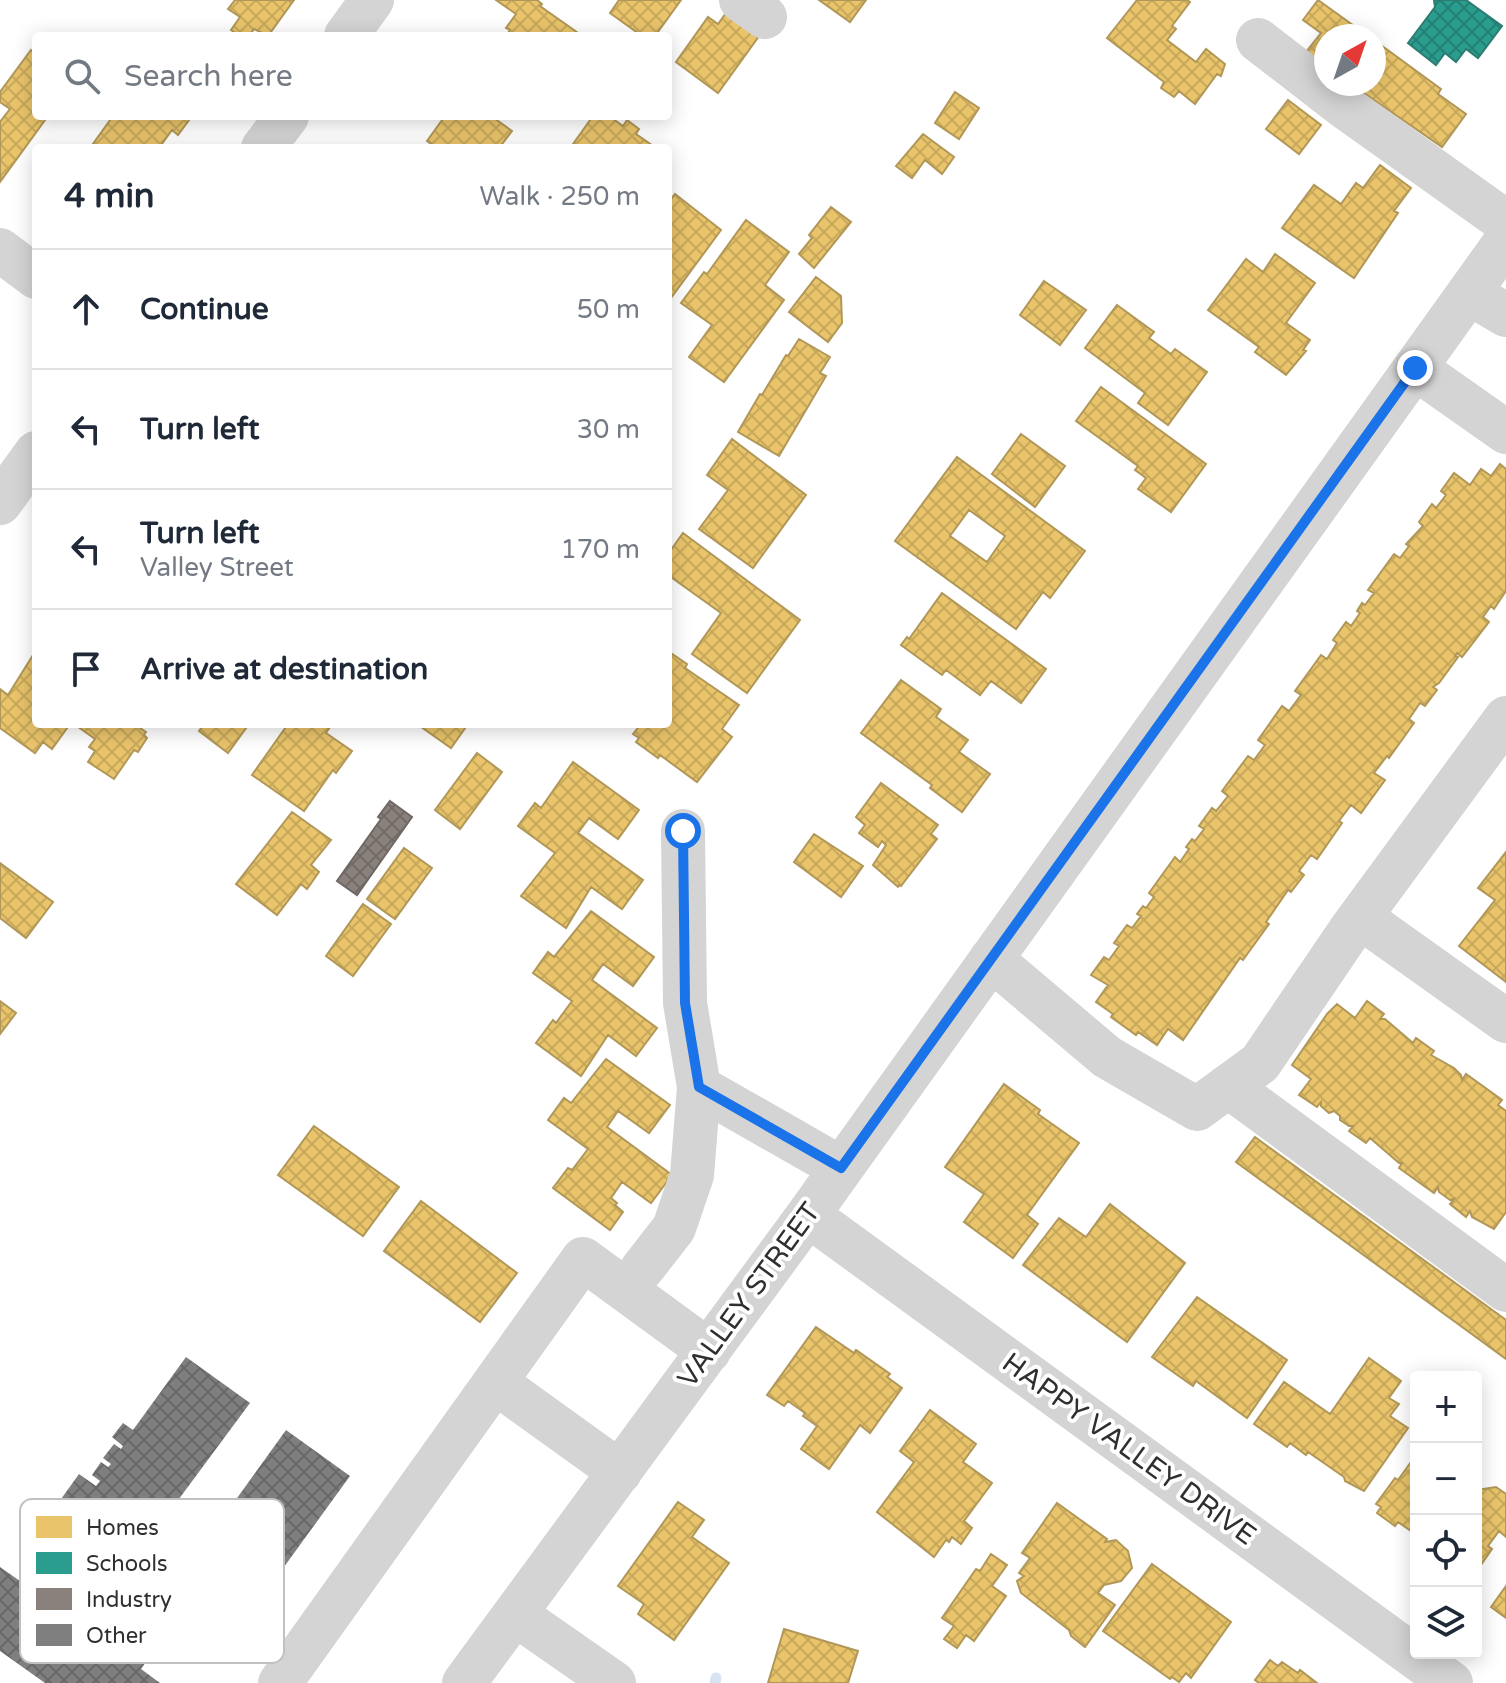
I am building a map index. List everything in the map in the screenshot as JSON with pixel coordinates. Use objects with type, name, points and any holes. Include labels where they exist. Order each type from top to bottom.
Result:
[{"type":"street","points":[[349,32],[372,0]]},
{"type":"street","points":[[1258,40],[1342,105],[1506,222]]},
{"type":"street","name":"VALLEY STREET","points":[[464,1683],[808,1215],[1506,241]]},
{"type":"street","points":[[0,250],[32,274]]},
{"type":"street","points":[[1469,293],[1506,315]]},
{"type":"street","points":[[1415,368],[1506,432]]},
{"type":"street","points":[[1213,1098],[1260,1063],[1360,917],[1506,718]]},
{"type":"street","points":[[642,1269],[674,1228],[692,1175],[699,1087],[685,1003],[683,831]]},
{"type":"street","points":[[1360,917],[1506,1021]]},
{"type":"street","points":[[991,959],[1107,1057],[1213,1098],[1506,1290]]},
{"type":"street","points":[[699,1087],[841,1168]]},
{"type":"street","name":"HAPPY VALLEY DRIVE","points":[[808,1215],[1451,1683]]},
{"type":"street","points":[[280,1683],[583,1259],[709,1351]]},
{"type":"street","points":[[495,1382],[620,1472]]},
{"type":"street","points":[[515,1614],[614,1683]]},
{"type":"building: Homes","points":[[235,0],[294,0],[271,32],[254,29],[252,32],[234,32],[231,30],[240,17],[228,9]]},
{"type":"building: Homes","points":[[496,0],[537,0],[542,4],[540,6],[577,32],[509,32],[506,28],[516,14]]},
{"type":"building: Homes","points":[[619,0],[681,0],[658,32],[636,32],[610,13]]},
{"type":"building: Homes","points":[[819,0],[866,0],[850,22]]},
{"type":"building: Homes","points":[[1137,0],[1190,2],[1172,26],[1176,29],[1167,40],[1196,62],[1206,49],[1225,64],[1221,76],[1217,74],[1195,104],[1179,91],[1174,97],[1161,88],[1164,82],[1107,38]]},
{"type":"building: Homes","points":[[1318,0],[1351,24],[1314,24],[1314,28],[1303,20]]},
{"type":"building: Homes","points":[[729,9],[762,32],[718,93],[676,62],[708,17],[718,24]]},
{"type":"building: Homes","points":[[1314,42],[1314,58],[1306,52]]},
{"type":"building: Homes","points":[[1386,49],[1441,89],[1438,94],[1466,114],[1442,147],[1368,96],[1386,96]]},
{"type":"building: Homes","points":[[31,50],[32,120],[45,120],[0,182],[0,122],[10,109],[0,102],[0,92]]},
{"type":"building: Homes","points":[[955,92],[979,108],[959,139],[935,123]]},
{"type":"building: Homes","points":[[1288,100],[1321,125],[1299,154],[1266,129]]},
{"type":"building: Homes","points":[[110,120],[189,120],[178,135],[172,130],[162,144],[93,144]]},
{"type":"building: Homes","points":[[442,120],[497,120],[512,131],[502,144],[431,144],[427,141]]},
{"type":"building: Homes","points":[[590,120],[615,120],[623,126],[627,120],[639,129],[636,134],[650,144],[573,144]]},
{"type":"building: Homes","points":[[923,134],[954,157],[942,174],[925,160],[912,178],[896,166]]},
{"type":"building: Homes","points":[[1380,165],[1411,188],[1354,278],[1282,228],[1314,185],[1341,204],[1356,183],[1363,188]]},
{"type":"building: Homes","points":[[675,194],[721,230],[672,297],[672,198]]},
{"type":"building: Homes","points":[[831,207],[851,222],[814,268],[799,254],[812,238],[809,235]]},
{"type":"building: Homes","points":[[746,220],[789,252],[765,285],[784,300],[724,382],[689,357],[712,325],[681,303],[704,272],[707,274]]},
{"type":"building: Homes","points":[[1275,254],[1315,283],[1286,323],[1310,340],[1303,350],[1306,351],[1286,375],[1255,352],[1259,347],[1208,310],[1246,259],[1263,272]]},
{"type":"building: Homes","points":[[816,277],[841,296],[842,323],[828,342],[789,312]]},
{"type":"building: Homes","points":[[1044,281],[1086,310],[1060,345],[1020,315]]},
{"type":"building: Homes","points":[[1117,305],[1154,332],[1149,338],[1171,354],[1175,349],[1207,372],[1168,425],[1138,403],[1145,393],[1085,348]]},
{"type":"building: Homes","points":[[799,339],[830,357],[820,373],[826,376],[779,456],[738,432],[760,394]]},
{"type":"building: Homes","points":[[1101,387],[1206,464],[1171,512],[1138,489],[1146,478],[1135,470],[1138,466],[1076,421]]},
{"type":"building: Homes","points":[[1021,434],[1065,466],[1035,507],[992,474]]},
{"type":"building: Homes","points":[[732,439],[806,495],[753,568],[699,529],[728,490],[707,475]]},
{"type":"building: Homes","points":[[957,457],[1085,551],[1050,598],[1043,592],[1016,629],[895,541]],"holes":[[[969,510],[1005,536],[987,562],[950,536]]]},
{"type":"building: Homes","points":[[1500,464],[1506,469],[1506,591],[1494,609],[1491,606],[1483,617],[1489,622],[1462,657],[1457,653],[1455,656],[1458,657],[1433,687],[1437,690],[1425,706],[1420,703],[1409,719],[1414,723],[1374,773],[1385,780],[1361,813],[1351,805],[1317,859],[1311,855],[1299,871],[1304,875],[1291,892],[1288,890],[1266,922],[1269,924],[1243,960],[1240,958],[1183,1040],[1168,1029],[1157,1045],[1138,1032],[1136,1035],[1096,1002],[1108,985],[1091,975],[1104,957],[1109,960],[1119,946],[1114,943],[1127,925],[1132,928],[1141,916],[1137,914],[1154,897],[1149,893],[1175,857],[1180,862],[1189,849],[1186,847],[1204,829],[1199,826],[1212,808],[1216,811],[1228,796],[1222,791],[1248,756],[1254,760],[1265,745],[1258,740],[1282,706],[1289,711],[1301,695],[1295,691],[1321,655],[1327,659],[1337,643],[1333,640],[1346,622],[1351,626],[1360,613],[1357,611],[1362,603],[1365,605],[1374,593],[1368,590],[1394,554],[1400,558],[1409,546],[1406,544],[1423,526],[1419,522],[1432,504],[1436,508],[1446,495],[1441,491],[1454,473],[1470,485],[1481,469],[1491,476]]},
{"type":"building: Homes","points":[[683,533],[800,620],[747,693],[692,654],[721,613],[672,578],[672,548]]},
{"type":"building: Homes","points":[[942,593],[1046,669],[1021,703],[991,681],[980,695],[946,670],[942,675],[901,645],[907,637],[909,639]]},
{"type":"building: Homes","points":[[672,654],[687,664],[685,668],[739,705],[722,729],[732,737],[697,782],[636,742],[639,738],[633,734],[638,728],[672,728]]},
{"type":"building: Homes","points":[[32,657],[32,728],[67,728],[52,749],[43,742],[35,753],[0,728],[0,689],[8,695]]},
{"type":"building: Homes","points":[[901,680],[941,709],[936,717],[968,740],[959,752],[990,774],[962,812],[930,788],[932,785],[861,733]]},
{"type":"building: Homes","points":[[80,728],[140,728],[146,732],[144,735],[147,738],[138,752],[134,750],[114,779],[88,762],[95,751],[89,747],[95,739]]},
{"type":"building: Homes","points":[[201,728],[246,728],[228,753],[199,731]]},
{"type":"building: Homes","points":[[285,728],[329,728],[326,733],[352,751],[336,773],[333,770],[304,811],[252,775]]},
{"type":"building: Homes","points":[[423,728],[465,728],[451,748]]},
{"type":"building: Homes","points":[[477,753],[502,772],[460,829],[435,810]]},
{"type":"building: Homes","points":[[573,762],[639,810],[618,839],[589,818],[578,833],[643,880],[622,909],[591,887],[566,928],[521,896],[555,853],[518,826],[535,803],[541,808]]},
{"type":"building: Homes","points":[[881,783],[938,825],[931,834],[937,839],[898,887],[873,865],[886,845],[882,841],[878,847],[859,833],[865,825],[856,817]]},
{"type":"building: Homes","points":[[292,812],[331,840],[311,865],[319,872],[307,889],[301,884],[277,915],[236,884]]},
{"type":"building: Homes","points":[[814,834],[863,866],[841,897],[794,862]]},
{"type":"building: Homes","points":[[404,848],[432,868],[395,919],[367,899]]},
{"type":"building: Homes","points":[[1506,852],[1506,982],[1459,946],[1495,900],[1478,888]]},
{"type":"building: Homes","points":[[0,863],[53,902],[26,938],[0,918]]},
{"type":"building: Homes","points":[[363,904],[391,924],[353,976],[326,956]]},
{"type":"building: Homes","points":[[591,911],[654,957],[633,986],[603,964],[592,980],[657,1028],[636,1056],[608,1035],[581,1076],[536,1043],[572,1001],[533,973],[548,952],[554,957]]},
{"type":"building: Homes","points":[[0,1001],[16,1013],[0,1034]]},
{"type":"building: Homes","points":[[1367,1001],[1384,1014],[1380,1019],[1385,1019],[1413,1043],[1416,1038],[1434,1051],[1431,1055],[1454,1068],[1462,1080],[1466,1074],[1502,1100],[1498,1105],[1506,1111],[1506,1212],[1494,1229],[1472,1217],[1470,1211],[1466,1217],[1450,1204],[1454,1199],[1450,1200],[1439,1192],[1438,1187],[1434,1193],[1399,1168],[1402,1163],[1370,1138],[1366,1143],[1349,1131],[1353,1126],[1340,1120],[1334,1111],[1329,1113],[1321,1102],[1317,1107],[1299,1095],[1311,1079],[1292,1065],[1327,1014],[1337,1004],[1355,1018]]},
{"type":"building: Homes","points":[[606,1059],[670,1105],[649,1133],[618,1111],[607,1127],[672,1175],[651,1203],[622,1182],[611,1198],[623,1212],[610,1230],[553,1188],[588,1149],[548,1120],[564,1098],[571,1103]]},
{"type":"building: Homes","points":[[1004,1084],[1040,1110],[1038,1114],[1079,1143],[1027,1215],[1038,1224],[1013,1258],[964,1222],[984,1194],[945,1167]]},
{"type":"building: Homes","points":[[314,1126],[399,1187],[363,1236],[278,1175]]},
{"type":"building: Homes","points":[[1255,1137],[1506,1320],[1506,1359],[1236,1162]]},
{"type":"building: Homes","points":[[421,1201],[517,1273],[480,1322],[384,1251]]},
{"type":"building: Homes","points":[[1110,1204],[1185,1263],[1127,1342],[1023,1265],[1059,1218],[1086,1237]]},
{"type":"building: Homes","points":[[1197,1297],[1287,1360],[1247,1418],[1196,1381],[1193,1386],[1152,1357]]},
{"type":"building: Homes","points":[[816,1327],[890,1374],[887,1377],[902,1388],[870,1433],[860,1425],[829,1469],[801,1449],[817,1426],[788,1401],[784,1406],[767,1395]]},
{"type":"building: Homes","points":[[1369,1358],[1401,1381],[1389,1398],[1399,1404],[1390,1416],[1408,1428],[1364,1491],[1345,1481],[1344,1477],[1308,1452],[1306,1455],[1290,1443],[1287,1447],[1254,1424],[1284,1382],[1330,1414]]},
{"type":"building: Homes","points":[[930,1410],[976,1444],[963,1462],[992,1483],[964,1521],[972,1528],[961,1544],[952,1537],[949,1542],[946,1540],[934,1557],[877,1512],[914,1462],[900,1451]]},
{"type":"building: Homes","points":[[1410,1463],[1410,1530],[1398,1522],[1395,1526],[1377,1513],[1381,1507],[1376,1504],[1395,1478],[1398,1480]]},
{"type":"building: Homes","points":[[1496,1487],[1506,1494],[1506,1537],[1499,1531],[1488,1546],[1492,1549],[1482,1563],[1482,1515],[1482,1489]]},
{"type":"building: Homes","points":[[678,1502],[704,1520],[692,1537],[729,1563],[674,1640],[638,1614],[644,1604],[618,1586]]},
{"type":"building: Homes","points":[[1057,1503],[1107,1539],[1105,1542],[1116,1540],[1128,1551],[1132,1568],[1121,1581],[1104,1585],[1098,1593],[1115,1605],[1085,1647],[1071,1636],[1069,1630],[1021,1593],[1017,1581],[1024,1576],[1019,1573],[1030,1558],[1022,1553]]},
{"type":"building: Homes","points":[[991,1554],[1007,1565],[992,1586],[1006,1596],[974,1641],[966,1635],[957,1648],[944,1639],[954,1626],[942,1618],[976,1569],[980,1571]]},
{"type":"building: Homes","points":[[1152,1564],[1231,1622],[1191,1678],[1186,1673],[1179,1682],[1172,1677],[1170,1679],[1103,1631]]},
{"type":"building: Homes","points":[[1506,1586],[1506,1618],[1491,1607]]},
{"type":"building: Homes","points":[[784,1629],[858,1651],[848,1683],[768,1683]]},
{"type":"building: Homes","points":[[1270,1660],[1278,1666],[1282,1662],[1298,1673],[1300,1670],[1317,1683],[1259,1683],[1255,1680]]},
{"type":"building: Schools","points":[[1434,0],[1466,0],[1502,26],[1478,58],[1466,49],[1456,62],[1445,53],[1436,65],[1408,43],[1435,7]]},
{"type":"building: Industry","points":[[390,801],[412,817],[357,895],[337,881],[381,819],[378,817]]},
{"type":"building: Other","points":[[186,1357],[250,1403],[179,1499],[61,1499],[79,1474],[96,1486],[100,1481],[92,1475],[101,1462],[108,1467],[111,1464],[103,1458],[114,1444],[121,1449],[123,1446],[112,1437],[123,1423],[133,1430]]},
{"type":"building: Other","points":[[286,1430],[350,1476],[284,1567],[284,1499],[236,1499]]},
{"type":"building: Other","points":[[0,1567],[20,1581],[20,1663],[145,1663],[141,1669],[160,1683],[45,1683],[0,1651]]},
{"type":"waterway","points":[[715,1683],[716,1678]]},
{"type":"route","points":[[683,831],[685,1003],[699,1087],[841,1168],[1415,368]]}]
